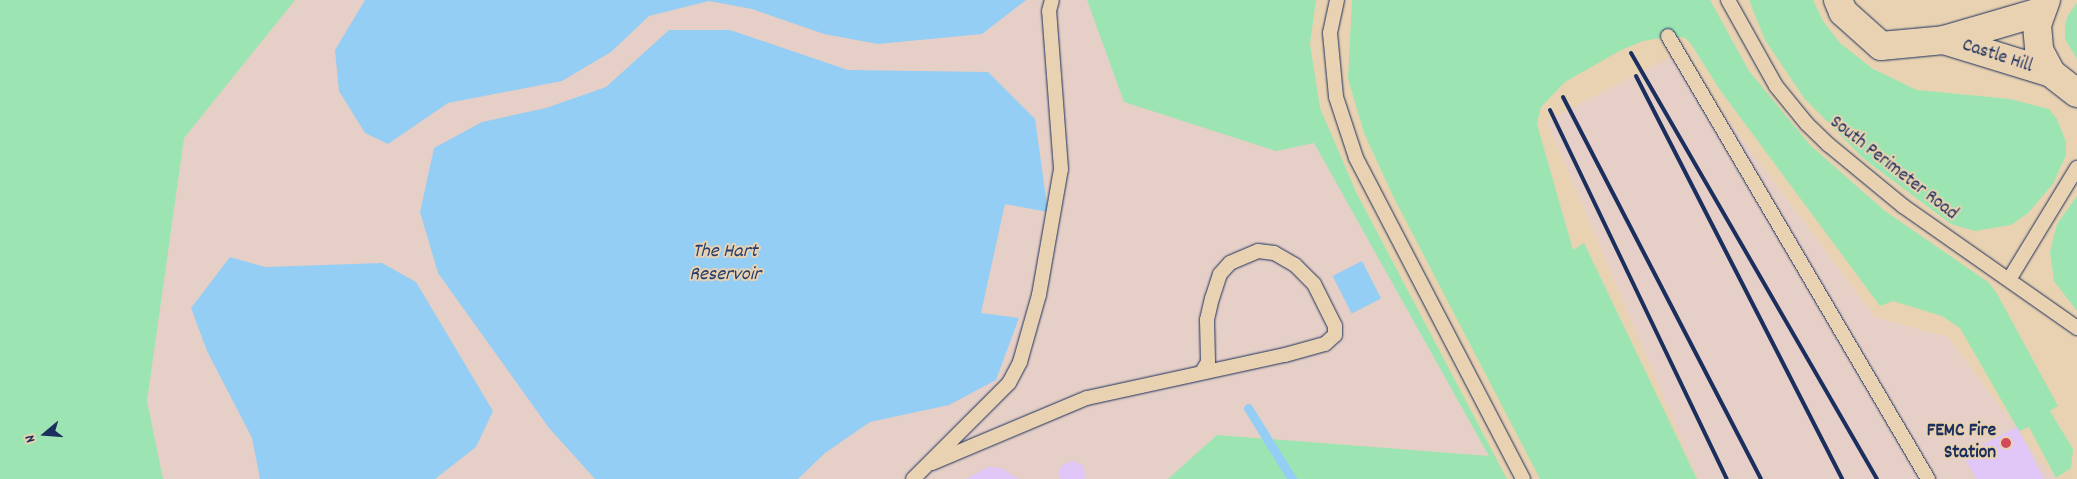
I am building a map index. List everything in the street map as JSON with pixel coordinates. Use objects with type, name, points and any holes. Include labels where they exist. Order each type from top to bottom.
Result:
[{"type":"main road","name":"Castle Hill","points":[[1838,0],[1843,12],[1881,46],[1944,40],[2043,6]]},
{"type":"main road","points":[[2043,6],[2037,25],[2039,50],[2051,74],[2077,93]]},
{"type":"main road","name":"Castle Hill","points":[[1944,40],[2051,74]]},
{"type":"lane","points":[[913,479],[932,463],[1009,383],[1020,362],[1039,295],[1061,169],[1048,11],[1052,0]]},
{"type":"lane","points":[[1337,0],[1330,33],[1336,97],[1356,158],[1388,223],[1523,479]]},
{"type":"lane","name":"South Perimeter Road","points":[[1728,0],[1776,86],[1807,124],[1903,206],[2010,278],[2077,328]]},
{"type":"lane","points":[[1668,36],[1928,479]]},
{"type":"lane","points":[[2010,278],[2023,251],[2064,192],[2077,168]]},
{"type":"lane","points":[[932,463],[1087,398],[1202,372],[1285,356],[1325,344],[1335,335],[1335,326],[1314,284],[1295,265],[1274,253],[1258,251],[1230,263],[1220,274],[1212,298],[1207,320],[1208,362],[1202,372]]},
{"type":"shaded area","points":[[295,0],[1237,0],[1489,456],[1217,435],[1169,479],[163,479],[147,401],[184,138]]},
{"type":"shaded area","points":[[1678,53],[1875,317],[1948,337],[2055,479],[1698,479],[1547,121]]},
{"type":"green space","points":[[0,0],[295,0],[184,138],[147,401],[163,479],[0,479]]},
{"type":"green space","points":[[1087,0],[1316,0],[1310,44],[1320,108],[1356,192],[1507,479],[1168,479],[1217,435],[1489,456],[1314,143],[1276,151],[1124,102]]},
{"type":"green space","points":[[1352,0],[1710,0],[1749,71],[1810,145],[1885,211],[1988,282],[1996,292],[2058,406],[2050,411],[2073,449],[2071,468],[2056,478],[2029,427],[2019,431],[1960,328],[1942,316],[1893,301],[1880,306],[1720,90],[1691,44],[1685,38],[1674,36],[1643,41],[1621,50],[1565,82],[1541,107],[1537,124],[1573,250],[1584,243],[1697,479],[1540,479],[1393,196],[1364,133],[1348,79]]},
{"type":"green space","points":[[1749,0],[1813,0],[1823,21],[1840,43],[1873,69],[1917,90],[2010,99],[2049,109],[2057,119],[2066,142],[2066,155],[2053,184],[2028,213],[2011,225],[1975,231],[1951,224],[1864,159],[1804,98],[1765,40]]},
{"type":"green space","points":[[2077,3],[2077,59],[2065,39],[2065,28],[2067,17]]},
{"type":"green space","points":[[2077,196],[2077,311],[2054,281],[2050,252],[2057,224]]},
{"type":"water","points":[[365,0],[1026,0],[982,34],[878,44],[824,34],[752,9],[709,1],[649,16],[611,52],[562,81],[448,103],[388,144],[365,133],[339,91],[335,50]]},
{"type":"water","name":"The Hart Reservoir","points":[[669,30],[730,30],[848,70],[988,72],[1035,119],[1048,212],[1005,204],[981,313],[1019,318],[996,380],[949,405],[870,422],[825,453],[798,479],[595,479],[549,428],[438,273],[420,212],[434,148],[482,122],[546,108],[606,87]]},
{"type":"water","points":[[230,257],[265,267],[382,263],[416,282],[493,411],[476,447],[435,479],[260,479],[252,438],[207,351],[191,308]]},
{"type":"water","points":[[1362,261],[1381,298],[1352,313],[1333,276]]},
{"type":"building","name":"FEMC Fire Station","points":[[2017,427],[2044,479],[1976,479],[1963,455]]},
{"type":"building","points":[[1074,461],[1084,466],[1085,479],[1060,479],[1058,472],[1063,464]]},
{"type":"building","points":[[988,467],[1001,468],[1019,479],[966,479]]},
{"type":"waterway","points":[[1248,408],[1292,479]]},
{"type":"railway","points":[[1631,53],[1877,479]]},
{"type":"railway","points":[[1636,76],[1842,479]]},
{"type":"railway","points":[[1563,97],[1761,479]]},
{"type":"railway","points":[[1550,110],[1727,479]]},
{"type":"place","name":"FEMC Fire Station","points":[[2006,443]]}]
